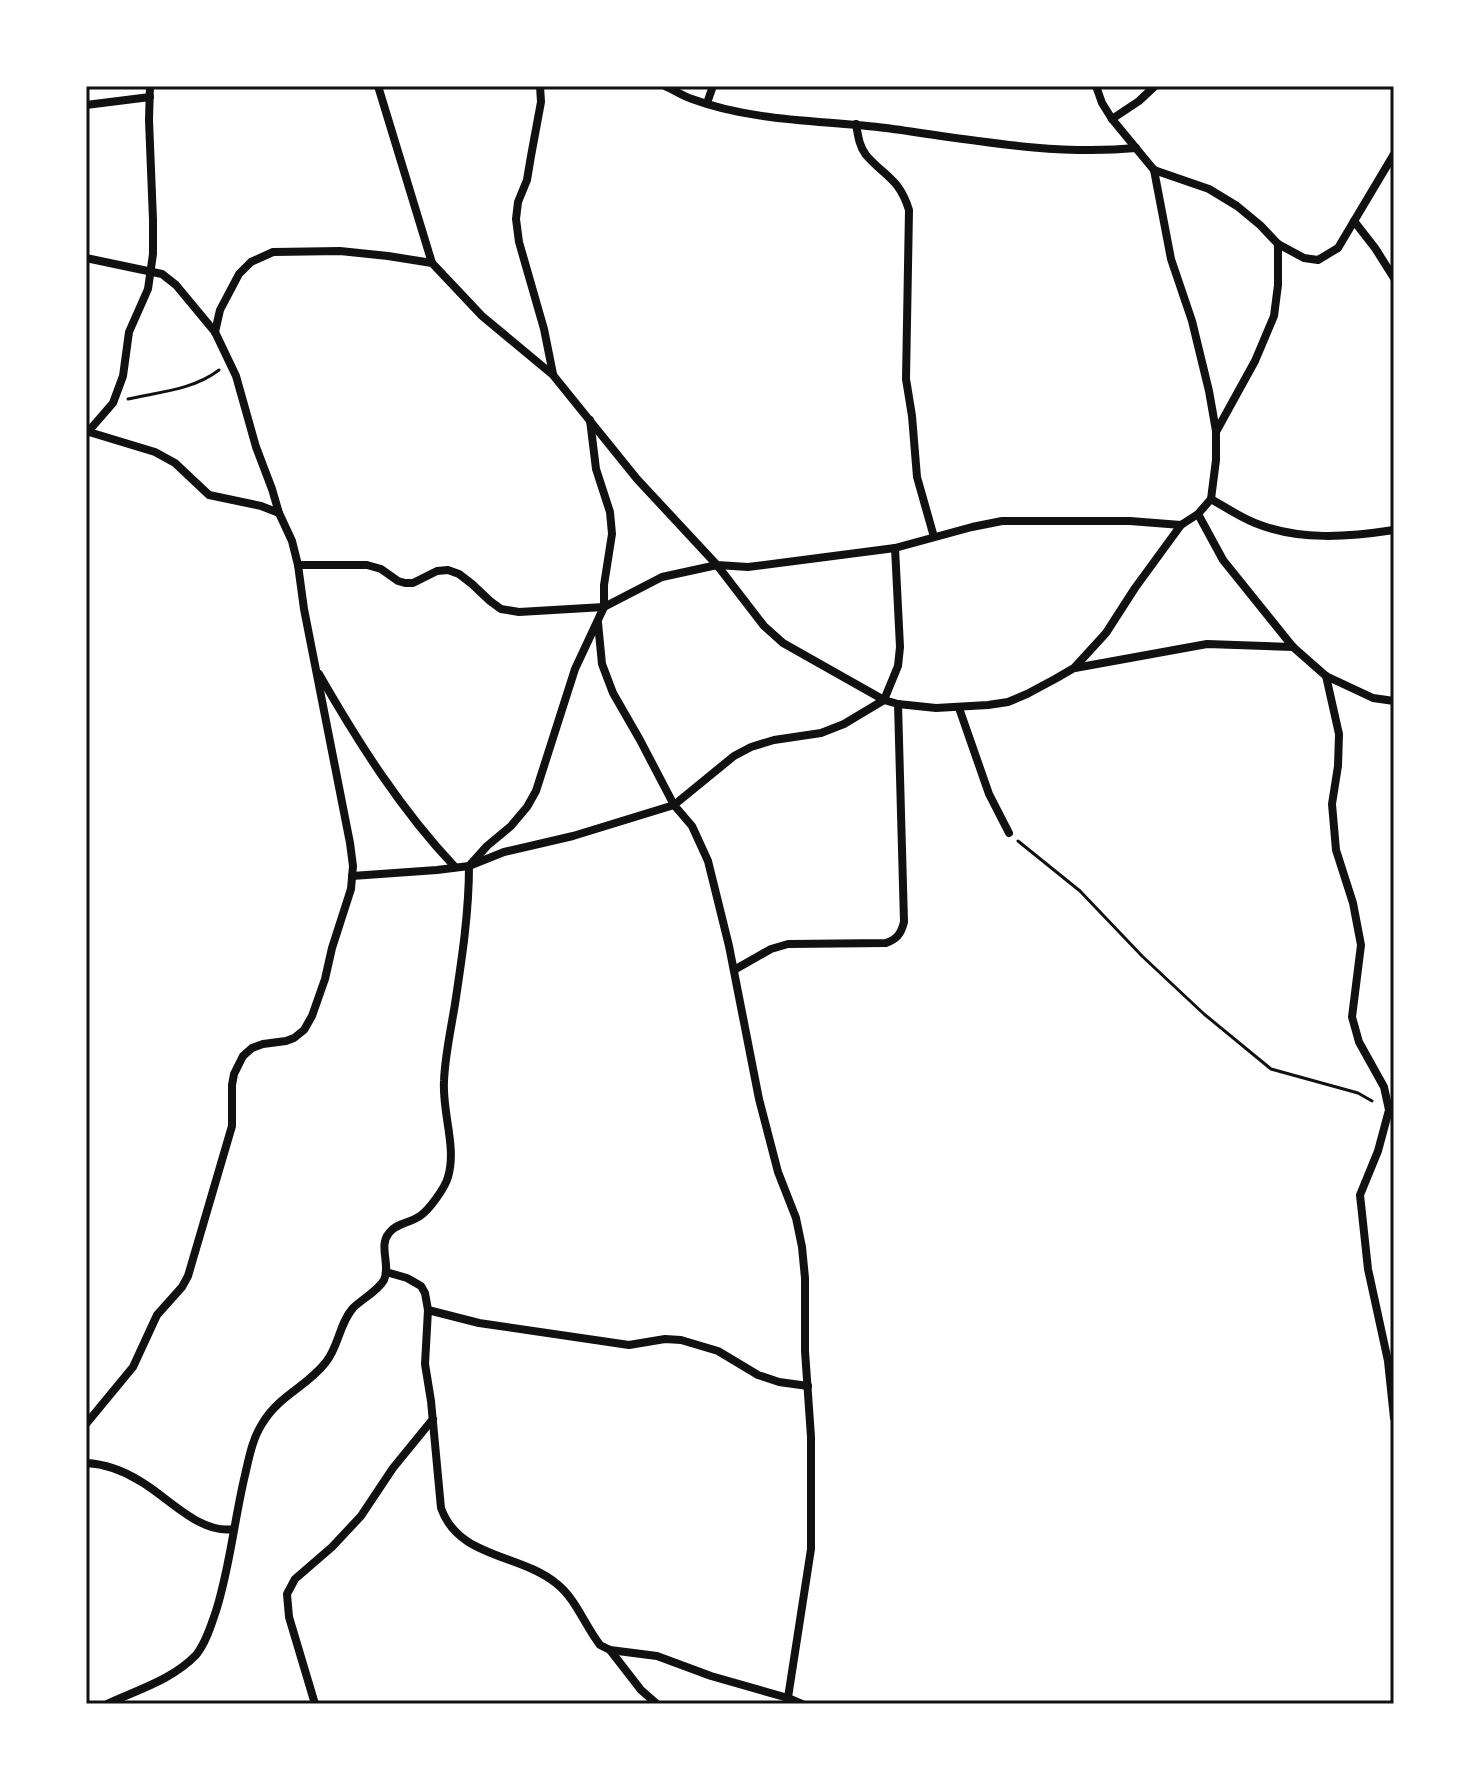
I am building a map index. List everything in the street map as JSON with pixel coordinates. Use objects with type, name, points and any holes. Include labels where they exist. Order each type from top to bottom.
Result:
[{"type":"street","points":[[150,86],[153,220],[148,289],[129,332],[123,376],[113,403],[87,433],[155,452],[175,463],[209,495],[279,513]]},
{"type":"street","points":[[378,86],[432,263],[482,316],[553,375],[637,479],[717,565],[764,626],[783,643],[884,700],[898,704],[959,708],[1008,702],[1074,668],[1106,633],[1181,525],[1198,514],[1211,499],[1216,431],[1192,321],[1171,259],[1154,170],[1112,119],[1096,86]]},
{"type":"street","points":[[540,86],[541,102],[527,180],[518,202],[516,219],[553,375]]},
{"type":"street","points":[[665,86],[692,99],[759,115],[1043,148],[1102,151],[1136,148]]},
{"type":"street","points":[[707,103],[713,86]]},
{"type":"street","points":[[1112,119],[1155,86]]},
{"type":"street","points":[[86,105],[150,97]]},
{"type":"street","points":[[856,124],[859,141],[866,154],[895,181],[904,194],[909,210],[906,379],[917,477],[934,537]]},
{"type":"street","points":[[1154,170],[1209,189],[1237,206],[1278,244],[1304,258],[1318,260],[1338,248],[1394,154]]},
{"type":"street","points":[[1354,221],[1394,278]]},
{"type":"street","points":[[1216,431],[1255,361],[1274,316],[1278,244]]},
{"type":"street","points":[[215,332],[220,310],[239,274],[251,262],[273,252],[340,251],[432,263]]},
{"type":"street","points":[[86,258],[162,274],[176,285],[215,332],[236,376],[256,447],[298,565],[314,667],[350,843],[352,876],[325,979],[304,1030],[286,1041],[252,1048],[243,1056],[234,1074],[232,1126],[188,1276],[157,1315],[133,1367],[86,1424]]},
{"type":"street","points":[[107,1704],[171,1676],[197,1653],[210,1629],[226,1581],[242,1487],[254,1439],[262,1423],[277,1404],[313,1377],[325,1363],[351,1311],[384,1280],[384,1242],[387,1234],[396,1226],[422,1215],[431,1206],[449,1175],[450,1151],[443,1084],[467,917],[469,866],[511,826],[536,791],[575,669],[604,607],[612,534],[610,512],[596,469],[590,420]]},
{"type":"street","points":[[1211,499],[1255,523],[1290,533],[1325,537],[1394,530]]},
{"type":"street","points":[[1198,514],[1223,560],[1293,647],[1326,676],[1373,698],[1394,701]]},
{"type":"street","points":[[298,565],[367,565],[405,583],[448,570],[459,574],[490,601],[509,611],[532,612],[604,607],[662,577],[717,565],[748,567],[895,548],[1002,521],[1130,521],[1181,525]]},
{"type":"street","points":[[352,876],[469,866],[504,852],[573,836],[674,805],[734,756],[751,747],[821,733],[844,724],[884,700],[898,666],[900,647],[895,548]]},
{"type":"street","points":[[598,623],[602,664],[613,693],[674,805],[692,826],[708,861],[734,970],[759,1099],[802,1247],[811,1437],[811,1549],[787,1701]]},
{"type":"street","points":[[1074,668],[1207,644],[1293,647]]},
{"type":"street","points":[[314,667],[383,777],[426,836],[455,867]]},
{"type":"street","points":[[1326,676],[1339,734],[1332,804],[1336,850],[1353,903],[1361,945],[1352,1017],[1359,1042],[1384,1087],[1389,1110],[1378,1151],[1360,1195],[1368,1269],[1388,1361],[1394,1418]]},
{"type":"street","points":[[734,970],[771,949],[788,944],[886,943],[896,940],[904,922],[898,704]]},
{"type":"street","points":[[959,708],[989,794],[1009,833]]},
{"type":"street","points":[[386,1272],[407,1278],[421,1286],[425,1293],[428,1310],[425,1364],[441,1508],[445,1521],[459,1538],[474,1547],[545,1574],[560,1586],[600,1645],[610,1650],[657,1656],[802,1704]]},
{"type":"street","points":[[428,1310],[479,1323],[629,1345],[665,1339],[681,1340],[718,1351],[758,1375],[808,1386]]},
{"type":"street","points":[[315,1704],[289,1617],[287,1594],[295,1579],[332,1547],[361,1516],[393,1468],[433,1419]]},
{"type":"street","points":[[86,1463],[121,1471],[206,1526],[224,1531],[234,1529]]},
{"type":"street","points":[[610,1650],[641,1690],[657,1704]]},
{"type":"path","points":[[113,403],[206,380],[222,368],[227,356]]},
{"type":"path","points":[[1009,833],[1080,891],[1142,956],[1204,1014],[1271,1069],[1358,1093],[1389,1110]]}]
